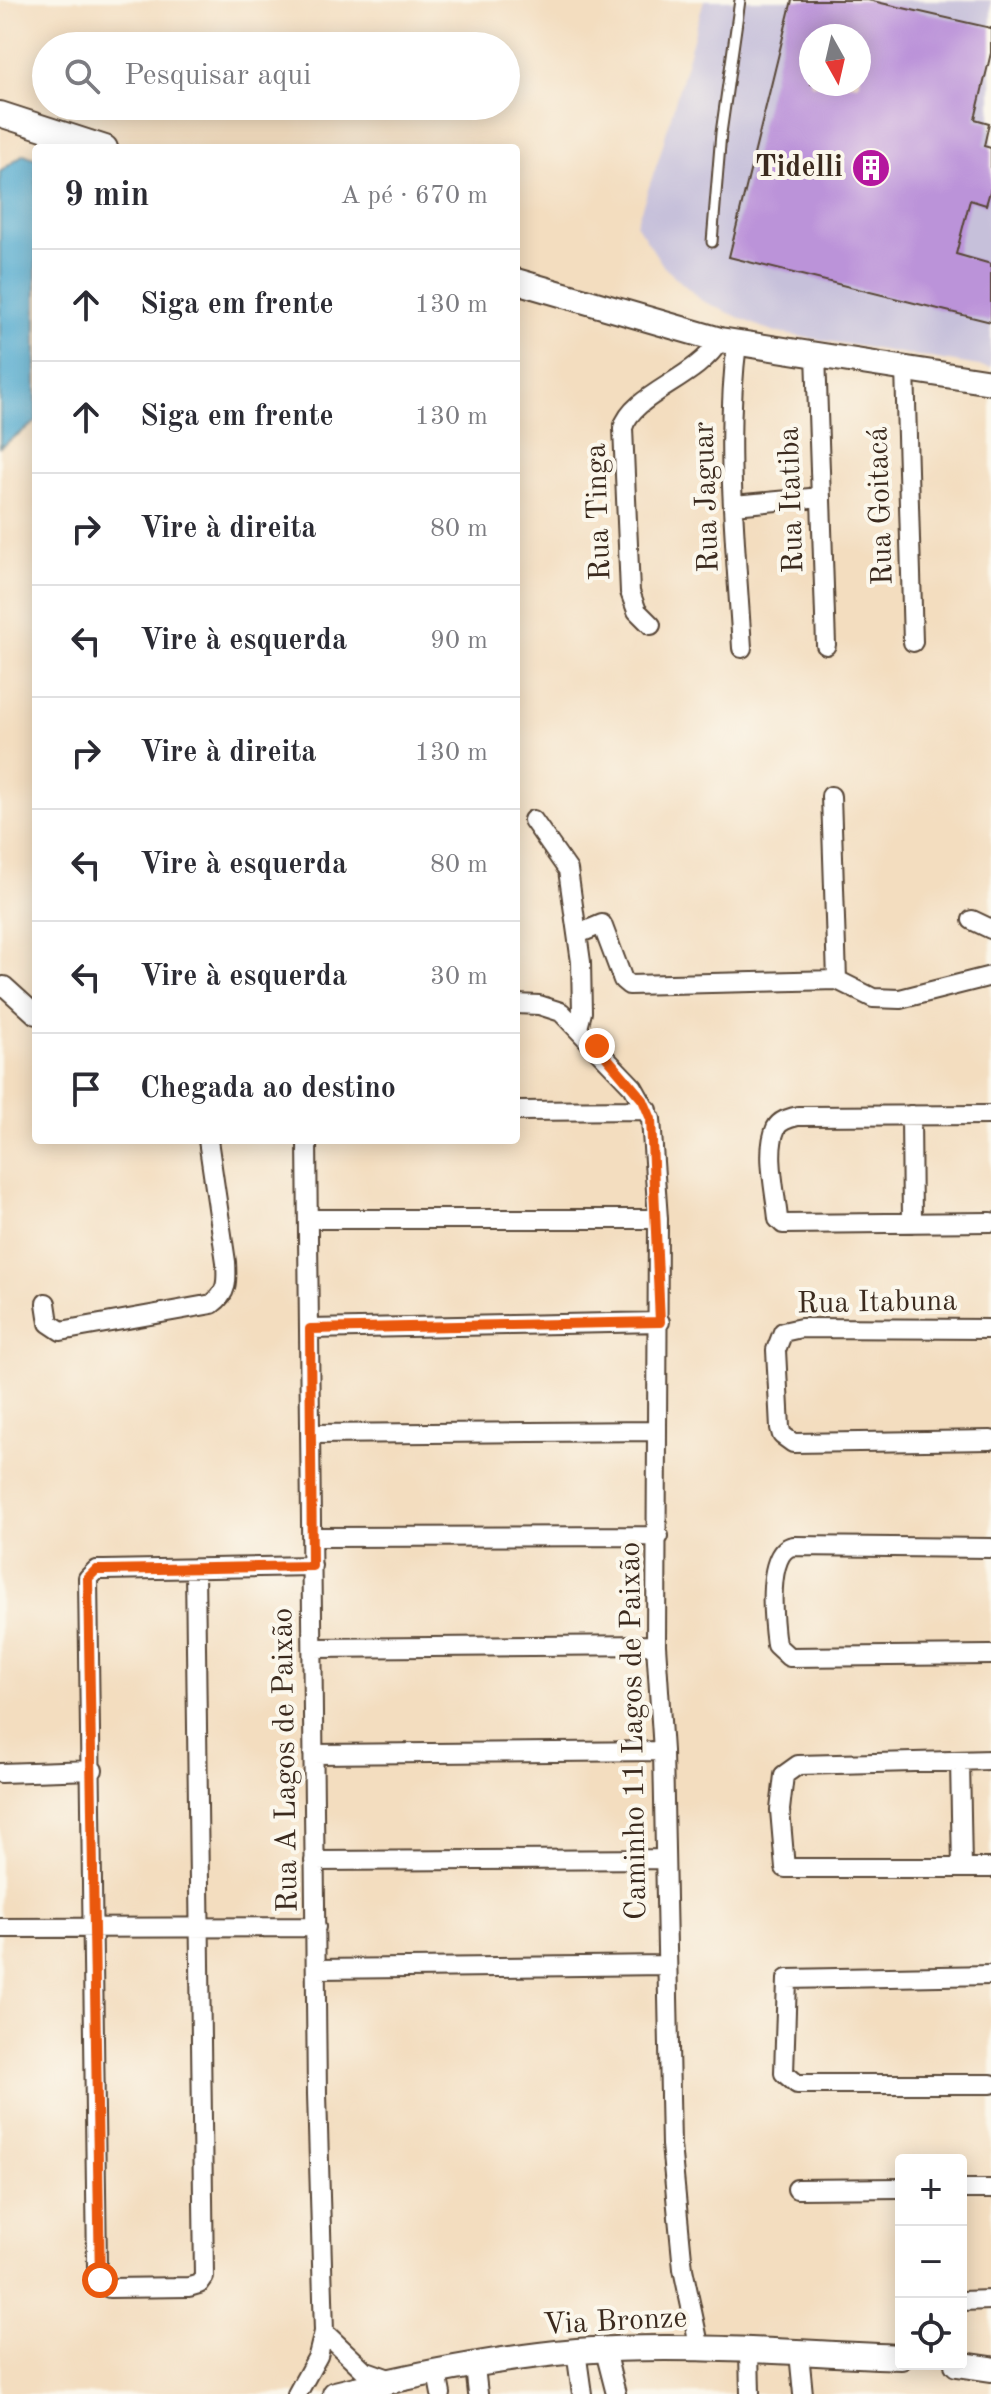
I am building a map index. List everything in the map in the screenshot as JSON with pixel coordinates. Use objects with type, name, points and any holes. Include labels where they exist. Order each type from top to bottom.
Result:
[{"type":"main road","points":[[0,114],[93,144]]},
{"type":"main road","points":[[520,282],[729,341],[991,382]]},
{"type":"main road","name":"Via Bronze","points":[[335,2394],[392,2380],[439,2383],[475,2367],[576,2351],[700,2349],[895,2357]]},
{"type":"main road","points":[[967,2365],[991,2369]]},
{"type":"street","name":"Rua Jaguar","points":[[729,341],[742,648]]},
{"type":"street","name":"Rua Tinga","points":[[651,625],[634,605],[628,578],[623,428],[632,409],[699,366],[729,341]]},
{"type":"street","name":"Rua Itatiba","points":[[816,354],[826,645]]},
{"type":"street","name":"Rua Goitacá","points":[[905,368],[913,642]]},
{"type":"street","points":[[734,505],[821,497]]},
{"type":"street","points":[[831,796],[837,980]]},
{"type":"street","points":[[533,820],[567,865],[578,934],[582,1012],[578,1028]]},
{"type":"street","points":[[972,920],[991,929]]},
{"type":"street","points":[[578,934],[603,926],[623,980],[629,985],[837,980],[873,998],[900,999],[991,976]]},
{"type":"street","points":[[4,986],[32,1011]]},
{"type":"street","points":[[520,1004],[551,1008],[578,1028],[633,1087],[648,1110]]},
{"type":"street","points":[[520,1111],[648,1110]]},
{"type":"street","name":"Caminho 11 Lagos de Paixão","points":[[648,1110],[658,1219],[659,1536],[656,1645],[663,1751],[671,2145],[683,2269],[700,2349]]},
{"type":"street","points":[[911,1115],[912,1223]]},
{"type":"street","points":[[991,1115],[789,1118],[776,1128],[774,1163],[778,1219],[783,1224],[991,1222]]},
{"type":"street","points":[[46,1303],[49,1323],[61,1331],[212,1304],[221,1297],[227,1281],[226,1262],[209,1144]]},
{"type":"street","name":"Rua A Lagos de Paixão","points":[[297,2394],[310,2375],[324,2332],[314,1861],[307,1144]]},
{"type":"street","points":[[310,1219],[658,1219]]},
{"type":"street","points":[[310,1329],[660,1322]]},
{"type":"street","name":"Rua Itabuna","points":[[991,1329],[801,1328],[783,1332],[776,1350],[782,1435],[793,1443],[991,1440]]},
{"type":"street","points":[[311,1434],[657,1431]]},
{"type":"street","points":[[312,1537],[659,1536]]},
{"type":"street","points":[[991,1548],[793,1546],[782,1550],[777,1557],[774,1577],[776,1645],[789,1657],[991,1655]]},
{"type":"street","points":[[195,1569],[205,2267],[199,2284],[144,2289],[109,2288],[102,2284],[97,2266],[93,1770],[88,1578],[96,1570],[312,1566]]},
{"type":"street","points":[[313,1648],[656,1645]]},
{"type":"street","points":[[313,1754],[663,1751]]},
{"type":"street","points":[[991,1760],[798,1765],[784,1775],[781,1785],[785,1868],[991,1868]]},
{"type":"street","points":[[960,1761],[962,1868]]},
{"type":"street","points":[[0,1773],[93,1770]]},
{"type":"street","points":[[314,1861],[664,1859]]},
{"type":"street","points":[[0,1928],[316,1927]]},
{"type":"street","points":[[317,1969],[666,1965]]},
{"type":"street","points":[[991,1975],[787,1979],[784,2073],[797,2084],[991,2084]]},
{"type":"street","points":[[797,2189],[895,2188]]},
{"type":"street","points":[[967,2189],[991,2189]]},
{"type":"street","points":[[967,2301],[991,2300]]},
{"type":"street","points":[[324,2332],[364,2370],[392,2380]]},
{"type":"street","points":[[576,2351],[582,2394]]},
{"type":"street","points":[[605,2351],[616,2394]]},
{"type":"street","points":[[749,2351],[750,2394]]},
{"type":"street","points":[[799,2353],[803,2394]]},
{"type":"street","points":[[475,2367],[478,2394]]},
{"type":"lane","points":[[712,242],[721,133],[740,0]]},
{"type":"shaded area","points":[[704,0],[991,0],[991,368],[772,332],[702,301],[664,267],[636,224],[659,158]]},
{"type":"water","points":[[24,154],[32,157],[32,425],[0,447],[0,172]]},
{"type":"building","name":"Tidelli","points":[[792,0],[868,0],[991,28],[991,53],[975,119],[989,123],[984,146],[991,148],[991,188],[986,205],[970,200],[956,254],[991,264],[991,322],[729,257]]},
{"type":"place","name":"Tidelli","points":[[871,168]]},
{"type":"route","points":[[100,2280],[97,2266],[93,1770],[88,1578],[96,1570],[312,1566],[310,1329],[660,1322],[658,1219],[651,1119],[643,1100],[597,1046]]}]
